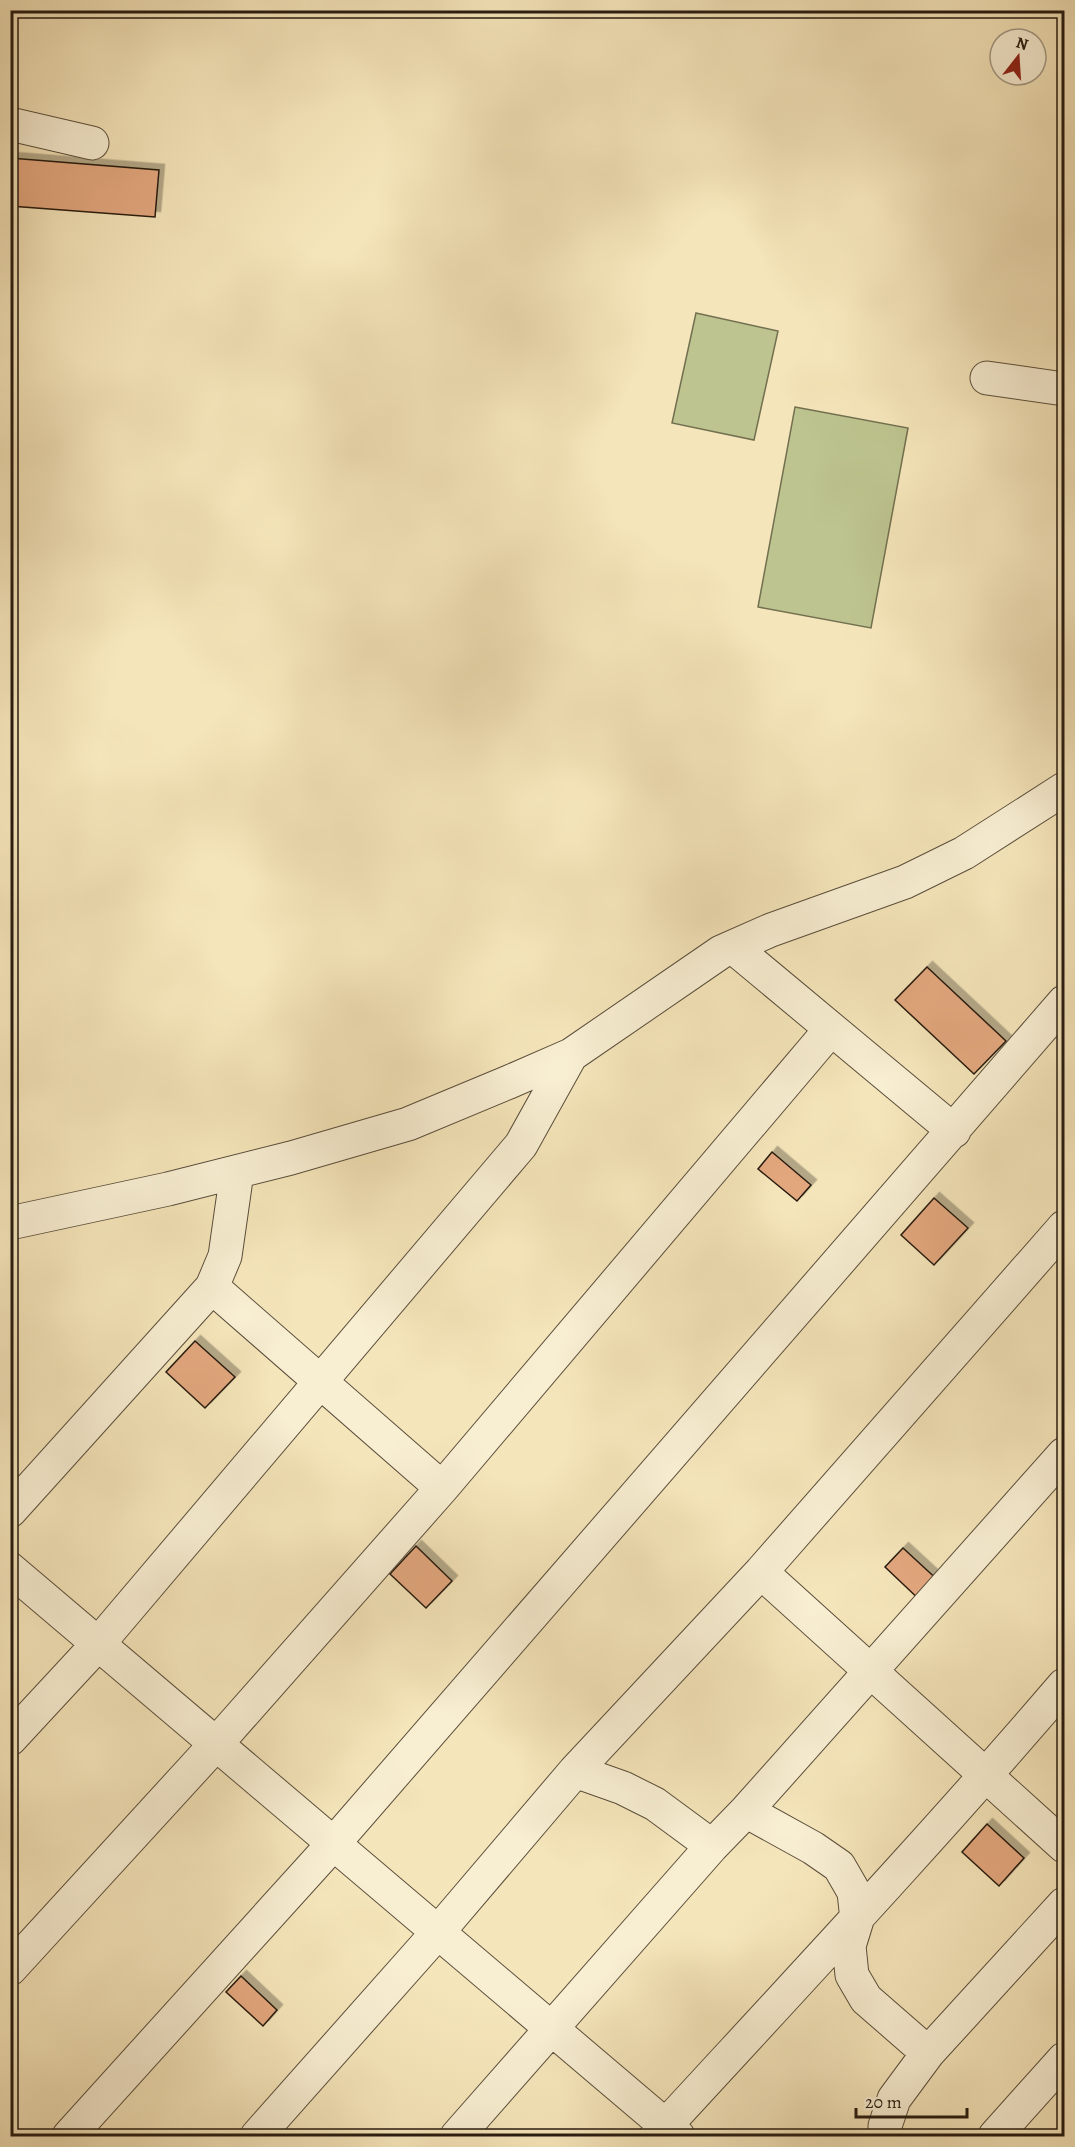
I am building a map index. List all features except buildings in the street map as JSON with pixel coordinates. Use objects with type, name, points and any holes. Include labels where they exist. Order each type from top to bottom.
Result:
[{"type":"street","points":[[10,124],[92,143]]},
{"type":"street","points":[[987,378],[1065,389]]},
{"type":"street","points":[[10,1222],[168,1189],[291,1158],[408,1124],[571,1055],[721,952],[771,930],[905,882],[964,853],[1065,789]]},
{"type":"street","points":[[733,947],[954,1131]]},
{"type":"street","points":[[69,2136],[334,1843],[1065,1002]]},
{"type":"street","points":[[10,1969],[216,1744],[442,1488],[831,1029]]},
{"type":"street","points":[[10,1739],[98,1644],[521,1145],[571,1055]]},
{"type":"street","points":[[10,1511],[212,1287],[225,1257],[237,1172]]},
{"type":"street","points":[[257,2136],[438,1932],[575,1772],[761,1572],[1065,1227]]},
{"type":"street","points":[[212,1287],[442,1488]]},
{"type":"street","points":[[457,2136],[712,1846],[746,1811],[1065,1454]]},
{"type":"street","points":[[10,1569],[552,2029],[666,2133],[987,1776],[1065,1685]]},
{"type":"street","points":[[761,1572],[1065,1846]]},
{"type":"street","points":[[575,1772],[623,1788],[655,1804],[712,1846]]},
{"type":"street","points":[[746,1811],[813,1848],[839,1866],[854,1892],[857,1920],[849,1946],[852,1976],[866,1999],[928,2053]]},
{"type":"street","points":[[886,2136],[885,2126],[894,2099],[928,2053],[1065,1904]]},
{"type":"street","points":[[995,2136],[1065,2059]]},
{"type":"green space","points":[[696,313],[778,331],[754,440],[672,423]]},
{"type":"green space","points":[[795,407],[908,428],[871,628],[758,607]]}]
